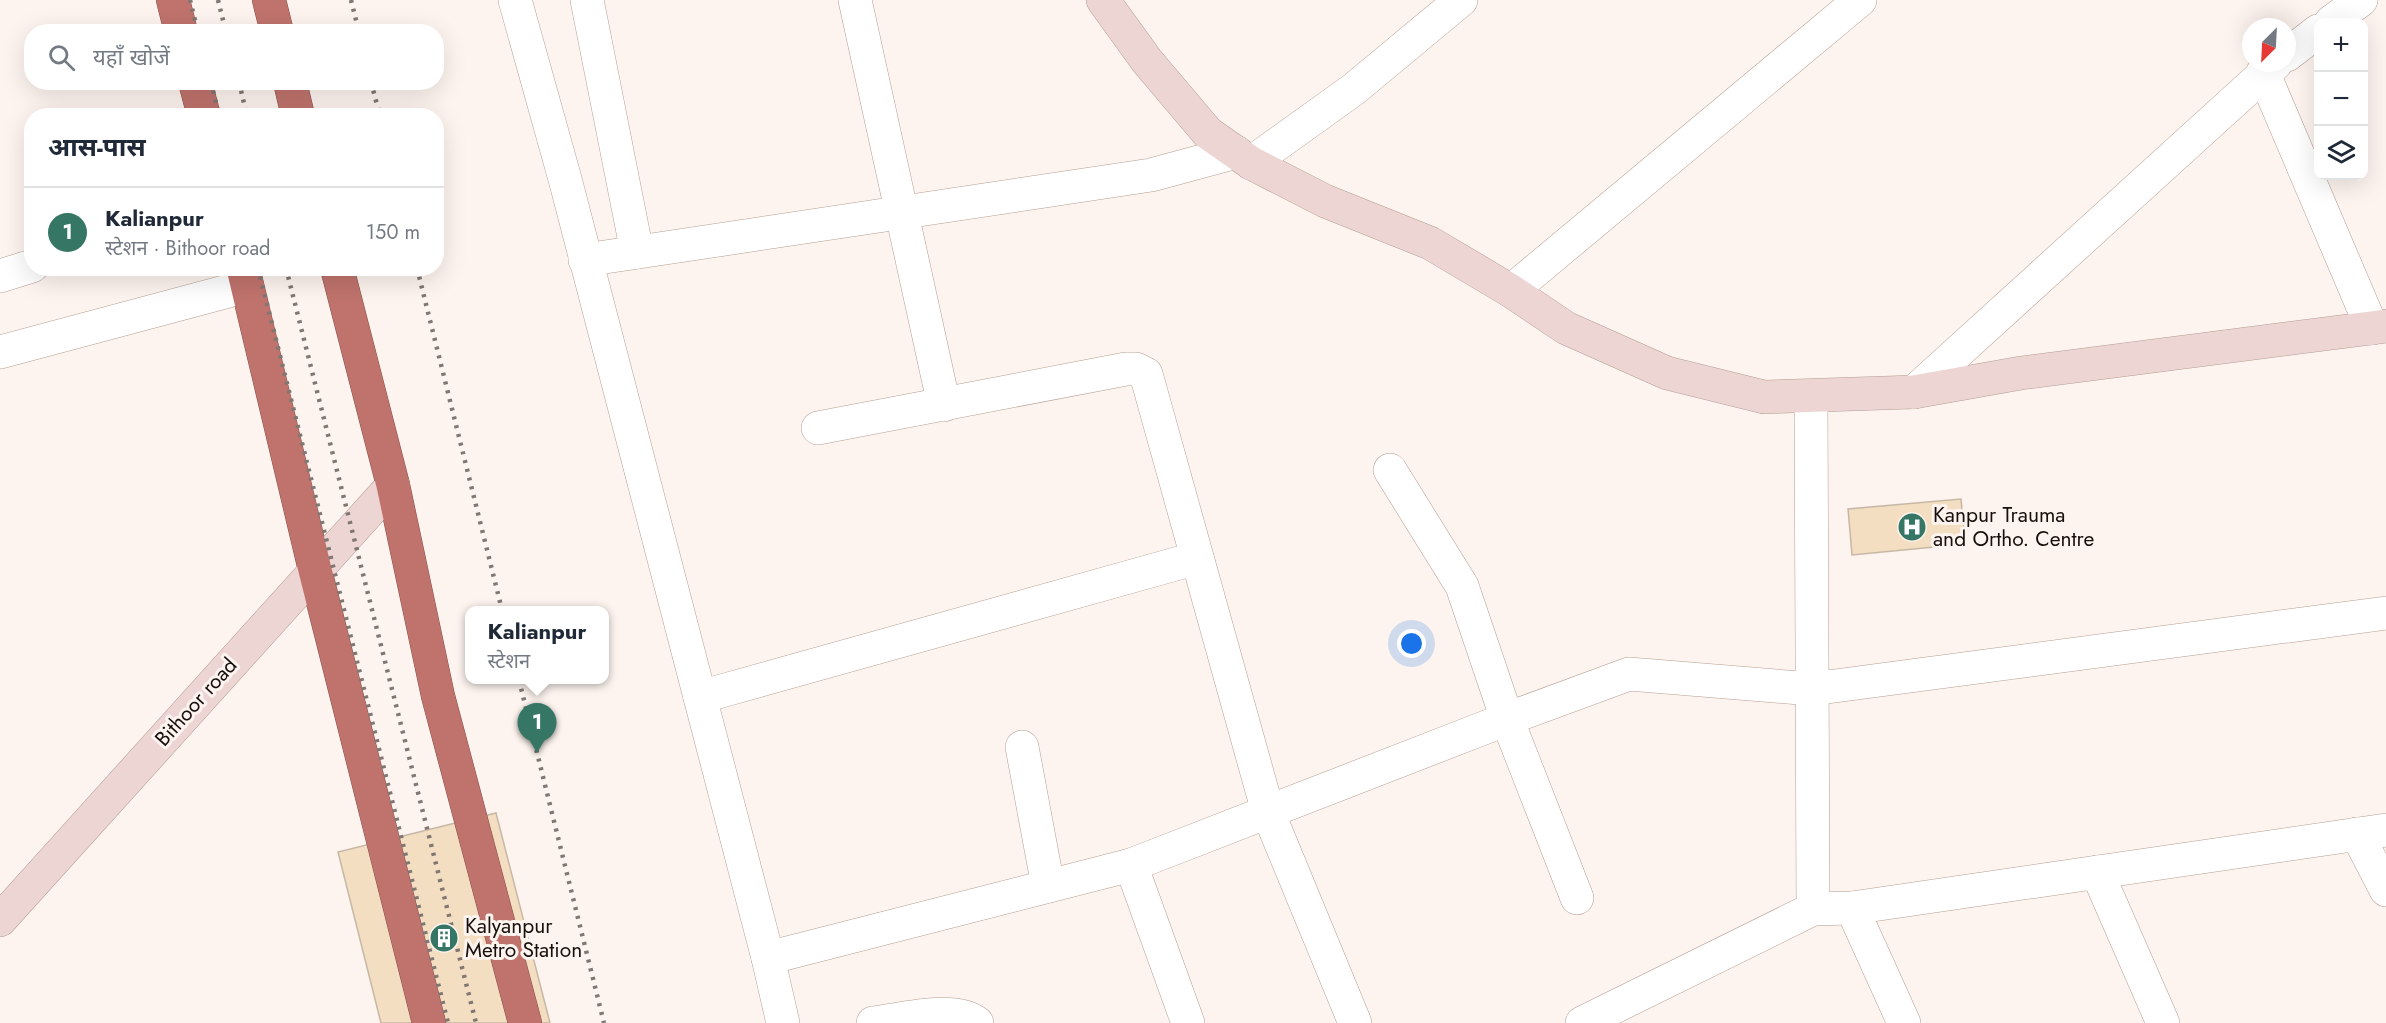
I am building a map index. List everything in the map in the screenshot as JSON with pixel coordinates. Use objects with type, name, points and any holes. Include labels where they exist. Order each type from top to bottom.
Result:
[{"type":"highway","points":[[173,0],[179,24]]},
{"type":"highway","points":[[269,0],[275,24]]},
{"type":"highway","points":[[197,90],[202,108]]},
{"type":"highway","points":[[292,90],[296,108]]},
{"type":"highway","points":[[339,276],[393,485],[438,696],[525,1023]]},
{"type":"highway","points":[[245,277],[315,570],[429,1023]]},
{"type":"street","points":[[514,0],[700,697],[783,1023]]},
{"type":"street","points":[[588,0],[637,252]]},
{"type":"street","points":[[855,0],[944,405]]},
{"type":"street","points":[[1103,0],[1147,61],[1208,133],[1244,158],[1325,201],[1430,243],[1511,291],[1566,328],[1667,373],[1764,397],[1914,392],[2021,373],[2379,327],[2279,72]]},
{"type":"street","points":[[585,260],[1151,175],[1244,158],[1354,89],[1461,0]]},
{"type":"street","points":[[1511,291],[1860,0]]},
{"type":"street","points":[[2336,18],[2361,0]]},
{"type":"street","points":[[2296,48],[2314,36]]},
{"type":"street","points":[[1914,392],[2265,72]]},
{"type":"street","points":[[0,276],[24,268]]},
{"type":"street","points":[[0,352],[245,277]]},
{"type":"street","points":[[818,428],[1126,369],[1142,371],[1150,381],[1268,812],[1354,1023]]},
{"type":"street","points":[[1811,396],[1813,909]]},
{"type":"street","points":[[1390,470],[1462,586],[1507,719],[1577,898]]},
{"type":"street","name":"Bithoor road","points":[[0,921],[393,485]]},
{"type":"street","points":[[700,697],[1197,558]]},
{"type":"street","points":[[768,958],[1131,865],[1629,674],[1812,689],[2386,613]]},
{"type":"street","points":[[1022,747],[1048,886]]},
{"type":"street","points":[[1582,1023],[1813,909],[1852,908],[2371,832],[2386,890]]},
{"type":"street","points":[[1131,865],[1188,1023]]},
{"type":"street","points":[[2097,872],[2163,1023]]},
{"type":"street","points":[[1852,908],[1904,1023]]},
{"type":"street","points":[[873,1023],[950,1013],[971,1018],[977,1023]]},
{"type":"building","points":[[1961,499],[1965,544],[1852,555],[1848,509]]},
{"type":"building","name":"Kalyanpur Metro Station","points":[[496,813],[550,1023],[381,1023],[338,852]]},
{"type":"railway","points":[[190,0],[196,24]]},
{"type":"railway","points":[[218,0],[224,24]]},
{"type":"railway","points":[[351,0],[357,24]]},
{"type":"railway","points":[[213,90],[217,108]]},
{"type":"railway","points":[[241,90],[245,108]]},
{"type":"railway","points":[[373,90],[378,108]]},
{"type":"railway","points":[[260,276],[448,1023]]},
{"type":"railway","points":[[288,276],[476,1023]]},
{"type":"railway","points":[[419,276],[501,606]]},
{"type":"railway","points":[[520,684],[604,1023]]},
{"type":"place","name":"Kanpur Trauma and Ortho. Centre","points":[[1912,527]]},
{"type":"place","name":"Kalianpur","points":[[537,753]]},
{"type":"place","name":"Kalyanpur Metro Station","points":[[444,938]]}]
